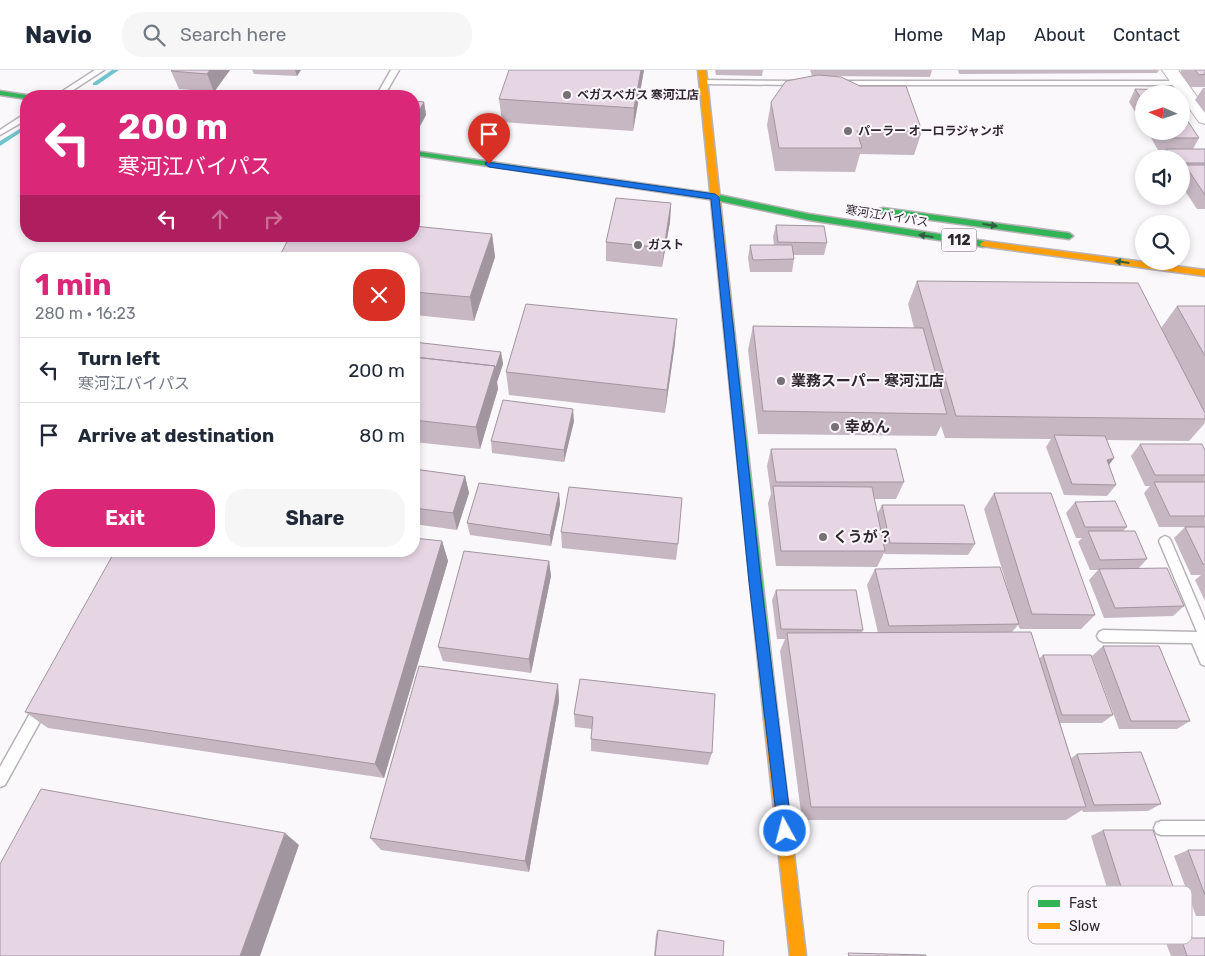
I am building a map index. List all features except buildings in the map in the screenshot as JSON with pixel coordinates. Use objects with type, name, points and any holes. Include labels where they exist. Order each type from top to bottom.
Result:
[{"type":"main road","points":[[702,70],[755,582],[798,956]]},
{"type":"main road","points":[[0,93],[20,96]]},
{"type":"main road","name":"寒河江バイパス","points":[[420,154],[715,197],[809,217],[924,236],[1205,272]]},
{"type":"main road","name":"寒河江バイパス","points":[[715,197],[790,200]]},
{"type":"main road","name":"寒河江バイパス","points":[[875,210],[1077,237]]},
{"type":"street","points":[[1170,70],[1205,119]]},
{"type":"lane","points":[[68,90],[100,70]]},
{"type":"lane","points":[[383,90],[395,70]]},
{"type":"lane","points":[[704,82],[803,83]]},
{"type":"lane","points":[[833,83],[1179,83]]},
{"type":"lane","points":[[0,134],[20,121]]},
{"type":"lane","points":[[1165,541],[1202,637],[1205,660]]},
{"type":"lane","points":[[1103,636],[1202,637]]},
{"type":"lane","points":[[0,780],[47,695]]},
{"type":"lane","points":[[1160,828],[1205,828]]},
{"type":"waterway","points":[[95,84],[116,70]]},
{"type":"waterway","points":[[0,144],[20,131]]},
{"type":"traffic: fast","points":[[0,93],[20,96]]},
{"type":"traffic: fast","points":[[420,154],[715,197],[809,217],[984,244]]},
{"type":"traffic: fast","points":[[883,211],[1069,236]]},
{"type":"traffic: fast","points":[[728,320],[771,719]]},
{"type":"traffic: slow","points":[[702,70],[728,320]]},
{"type":"traffic: slow","points":[[984,244],[1205,273]]},
{"type":"traffic: slow","points":[[771,719],[798,956]]},
{"type":"place","name":"ベガスベガス 寒河江店","points":[[567,95]]},
{"type":"place","name":"パーラー オーロラジャンボ","points":[[848,131]]},
{"type":"place","name":"ガスト","points":[[638,245]]},
{"type":"place","name":"業務スーパー 寒河江店","points":[[781,381]]},
{"type":"place","name":"幸めん","points":[[835,427]]},
{"type":"place","name":"くうが？","points":[[823,537]]},
{"type":"route","points":[[489,164],[715,197],[755,582],[785,831]]}]
